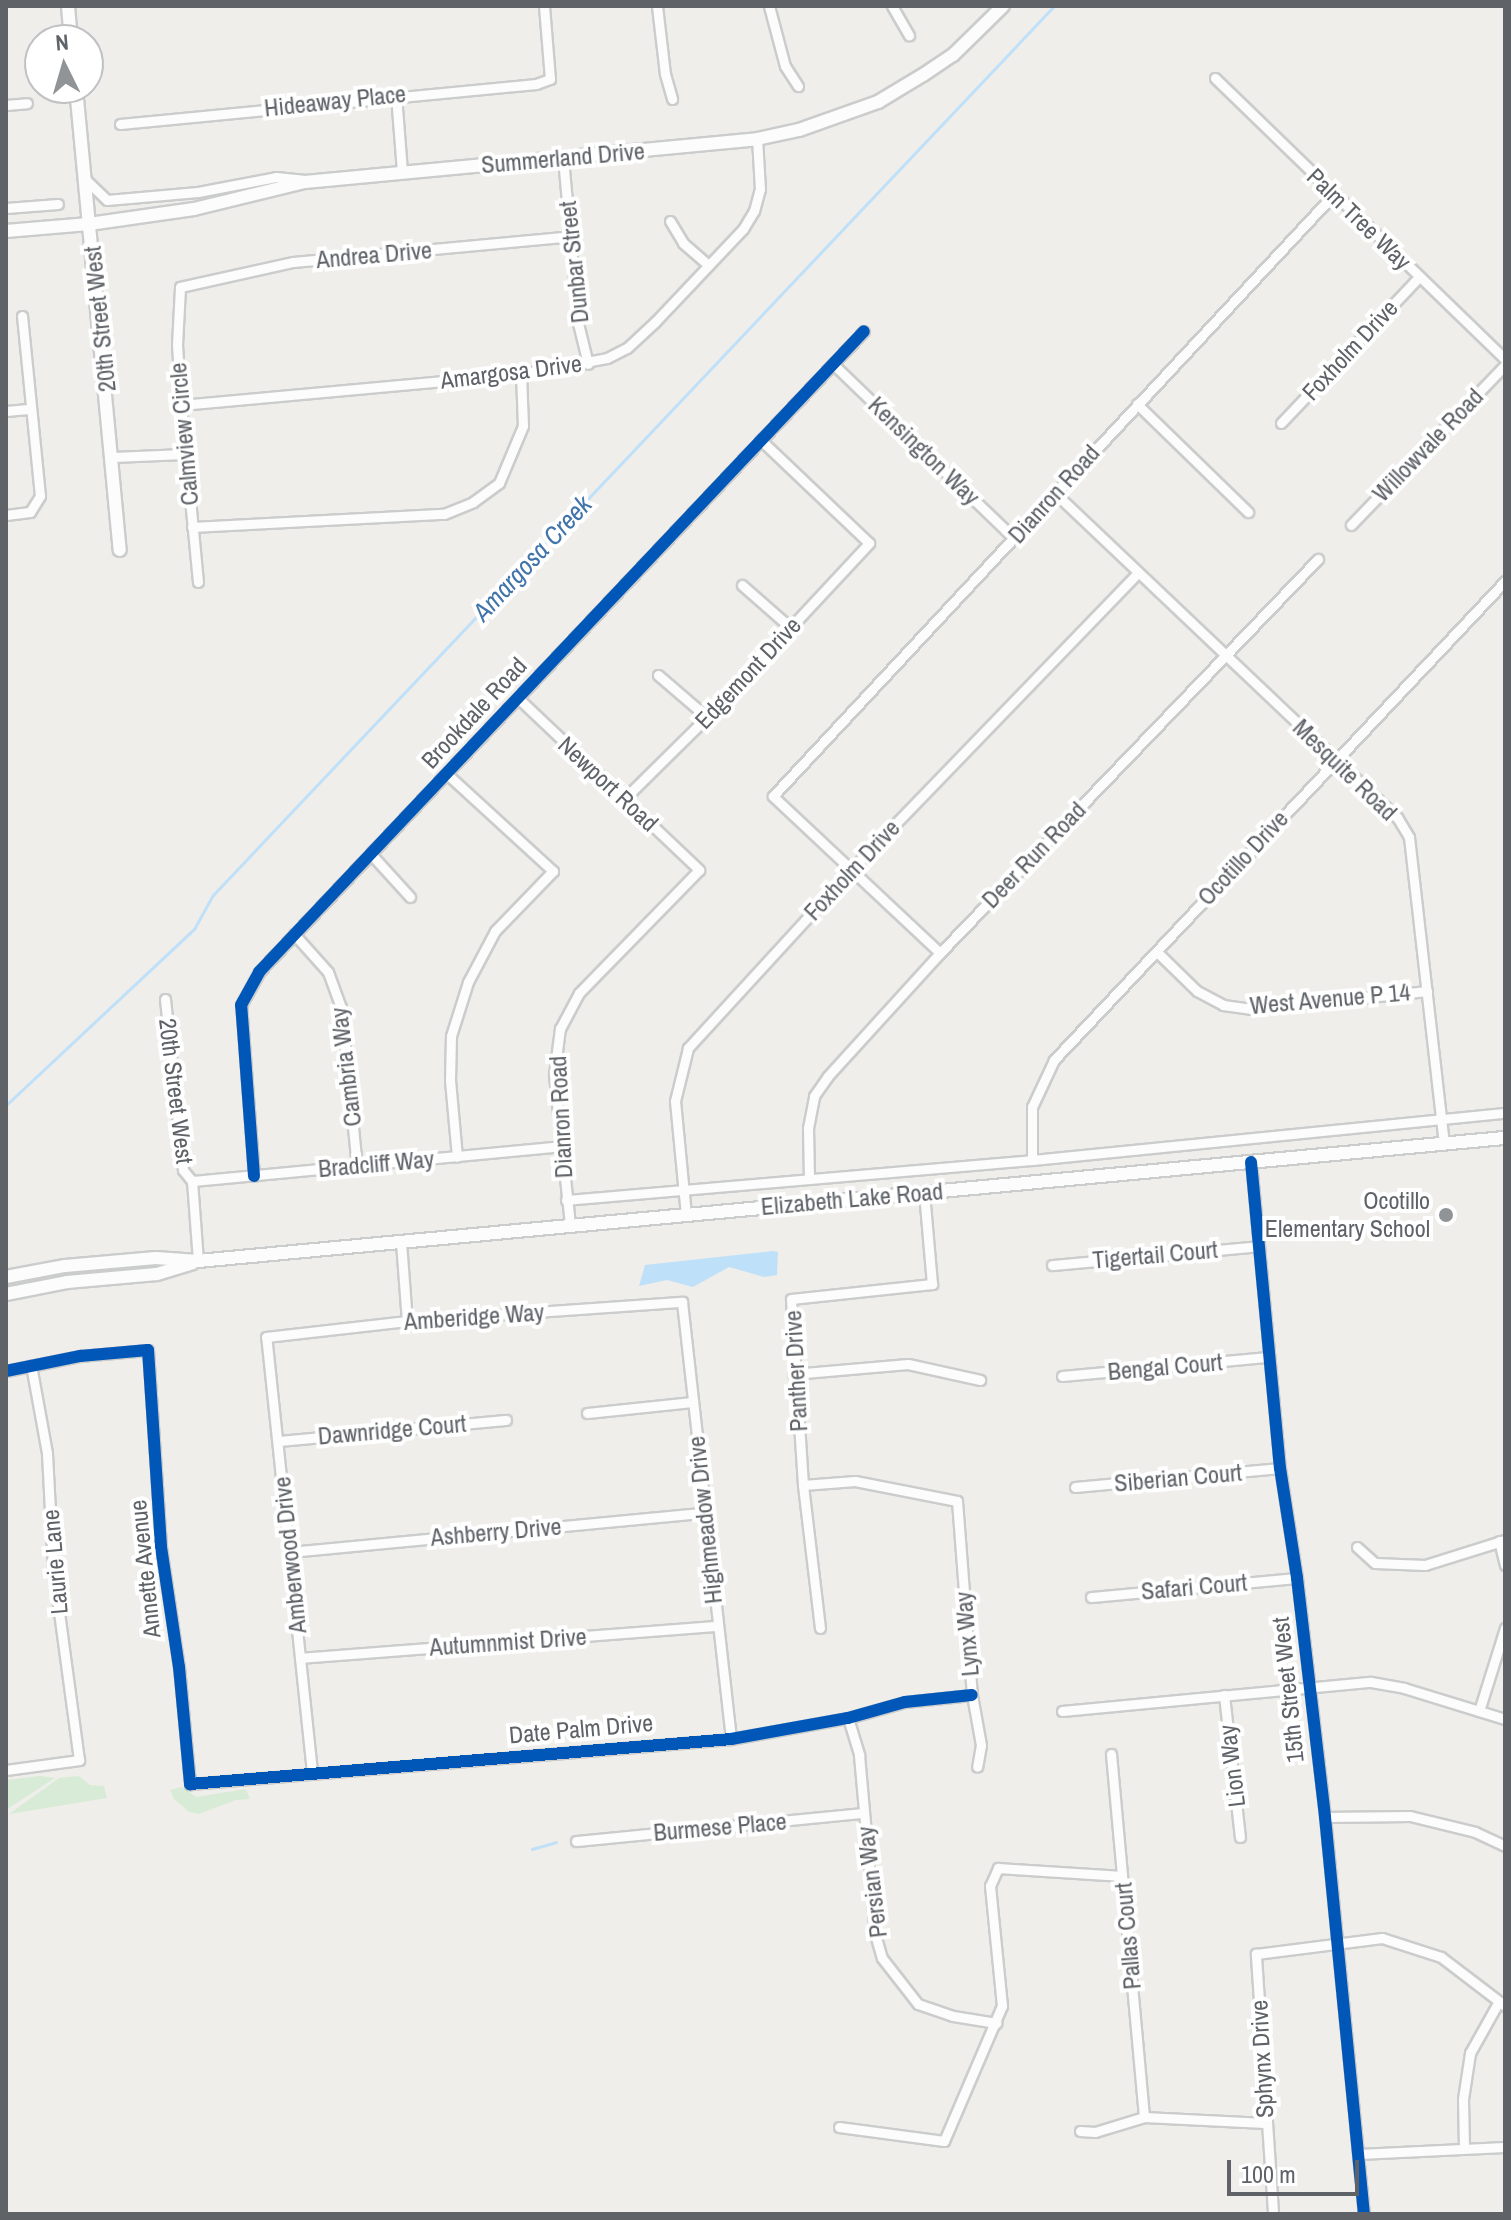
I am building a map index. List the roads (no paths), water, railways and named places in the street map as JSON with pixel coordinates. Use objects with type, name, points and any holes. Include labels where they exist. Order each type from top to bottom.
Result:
[{"type":"main road","name":"Summerland Drive","points":[[6,231],[89,224],[194,209],[317,181],[757,139],[827,122],[878,102],[953,55],[1003,6]]},
{"type":"main road","name":"20th Street West","points":[[78,104],[120,550]]},
{"type":"main road","name":"Elizabeth Lake Road","points":[[6,1277],[65,1266],[156,1258],[198,1261],[1505,1138]]},
{"type":"main road","name":"Elizabeth Lake Road","points":[[6,1294],[67,1282],[157,1274],[198,1261]]},
{"type":"street","name":"Hideaway Place","points":[[120,124],[396,95],[536,84],[550,79],[544,6]]},
{"type":"street","points":[[657,6],[665,74],[672,99]]},
{"type":"street","points":[[769,6],[785,66],[798,86]]},
{"type":"street","points":[[892,6],[909,36]]},
{"type":"street","name":"Palm Tree Way","points":[[1215,78],[1505,362]]},
{"type":"street","points":[[396,95],[402,172]]},
{"type":"street","name":"Amargosa Drive","points":[[181,405],[521,374],[588,364],[627,348],[743,229],[754,211],[761,178],[757,139]]},
{"type":"street","name":"Dunbar Street","points":[[563,158],[578,323],[588,364]]},
{"type":"street","points":[[85,179],[107,200],[198,192],[276,177],[317,181]]},
{"type":"street","name":"Dianron Road","points":[[850,871],[773,796],[1335,193]]},
{"type":"street","points":[[6,208],[58,204]]},
{"type":"street","points":[[670,221],[683,243],[708,265]]},
{"type":"street","name":"Andrea Drive","points":[[180,287],[293,262],[571,236]]},
{"type":"street","name":"Foxholm Drive","points":[[1281,423],[1419,277]]},
{"type":"street","name":"Calmview Circle","points":[[180,287],[177,345],[184,454],[198,582]]},
{"type":"street","points":[[6,515],[30,512],[40,496],[22,316]]},
{"type":"street","name":"Brookdale Road","points":[[254,1176],[241,1005],[259,972],[864,331]]},
{"type":"street","name":"Willowvale Road","points":[[1351,525],[1505,362]]},
{"type":"street","name":"Kensington Way","points":[[833,364],[1014,538]]},
{"type":"street","points":[[192,527],[444,514],[473,502],[499,483],[523,426],[521,374]]},
{"type":"street","points":[[1137,404],[1248,512]]},
{"type":"street","points":[[6,411],[31,409]]},
{"type":"street","name":"Edgemont Drive","points":[[624,799],[707,717],[869,543],[762,441]]},
{"type":"street","points":[[113,457],[184,454]]},
{"type":"street","name":"Mesquite Road","points":[[1054,492],[1137,574],[1397,817],[1409,837],[1444,1144]]},
{"type":"street","name":"Deer Run Road","points":[[809,1179],[808,1128],[814,1096],[828,1076],[940,953],[1318,559]]},
{"type":"street","name":"Foxholm Drive","points":[[686,1215],[675,1101],[688,1048],[850,871],[1137,574]]},
{"type":"street","name":"Ocotillo Drive","points":[[1032,1160],[1032,1107],[1054,1060],[1335,758],[1505,581]]},
{"type":"street","points":[[742,585],[791,628]]},
{"type":"street","points":[[658,675],[707,717]]},
{"type":"street","name":"Newport Road","points":[[518,698],[699,870]]},
{"type":"street","points":[[447,774],[553,871],[495,931],[468,982],[451,1036],[450,1080],[457,1157]]},
{"type":"street","points":[[371,854],[410,897]]},
{"type":"street","name":"Dianron Road","points":[[570,1225],[554,1075],[560,1028],[579,993],[699,870]]},
{"type":"street","points":[[850,871],[940,953]]},
{"type":"street","name":"Cambria Way","points":[[294,934],[328,972],[341,1007],[357,1166]]},
{"type":"street","name":"West Avenue P 14","points":[[1157,952],[1197,991],[1223,1005],[1252,1009],[1427,991]]},
{"type":"street","name":"20th Street West","points":[[165,999],[183,1170],[192,1181],[198,1261]]},
{"type":"street","points":[[566,1200],[1032,1160],[1505,1113]]},
{"type":"street","name":"Bradcliff Way","points":[[192,1181],[561,1146]]},
{"type":"street","name":"15th Street West","points":[[1251,1162],[1268,1357],[1325,1817],[1364,2213]]},
{"type":"street","name":"Panther Drive","points":[[820,1628],[793,1374],[791,1299],[932,1284],[924,1192]]},
{"type":"street","points":[[401,1242],[407,1321]]},
{"type":"street","name":"Tigertail Court","points":[[1052,1265],[1259,1246]]},
{"type":"street","name":"Amberidge Way","points":[[266,1337],[407,1321],[682,1302]]},
{"type":"street","name":"Highmeadow Drive","points":[[682,1302],[731,1739]]},
{"type":"street","name":"Amberwood Drive","points":[[266,1337],[312,1772]]},
{"type":"street","name":"Annette Avenue","points":[[31,1365],[148,1350],[161,1547],[179,1667],[190,1784]]},
{"type":"street","name":"Bengal Court","points":[[1062,1376],[1268,1357]]},
{"type":"street","points":[[793,1374],[908,1364],[980,1380]]},
{"type":"street","points":[[6,1371],[31,1365]]},
{"type":"street","name":"Laurie Lane","points":[[6,1770],[79,1760],[53,1568],[47,1453],[31,1365]]},
{"type":"street","points":[[587,1413],[692,1402]]},
{"type":"street","name":"Dawnridge Court","points":[[278,1441],[506,1420]]},
{"type":"street","name":"Siberian Court","points":[[1075,1487],[1280,1468]]},
{"type":"street","name":"Lynx Way","points":[[803,1485],[855,1481],[957,1501],[972,1695],[981,1745],[977,1767]]},
{"type":"street","name":"Ashberry Drive","points":[[289,1552],[704,1513]]},
{"type":"street","points":[[1357,1547],[1375,1563],[1425,1565],[1502,1541],[1505,1565]]},
{"type":"street","name":"Safari Court","points":[[1091,1597],[1297,1578]]},
{"type":"street","name":"Autumnmist Drive","points":[[300,1658],[717,1626]]},
{"type":"street","points":[[1479,1711],[1505,1628]]},
{"type":"street","points":[[1062,1711],[1371,1682],[1505,1719]]},
{"type":"street","name":"Date Palm Drive","points":[[190,1784],[731,1739],[848,1718],[905,1702],[972,1695]]},
{"type":"street","name":"Lion Way","points":[[1224,1695],[1240,1837]]},
{"type":"street","name":"Persian Way","points":[[848,1718],[859,1755],[875,1934],[882,1958],[918,2004],[953,2016],[996,2023]]},
{"type":"street","name":"Pallas Court","points":[[1111,1754],[1144,2117]]},
{"type":"street","name":"Burmese Place","points":[[576,1841],[864,1813]]},
{"type":"street","points":[[1325,1817],[1410,1816],[1475,1832],[1505,1846]]},
{"type":"street","points":[[839,2127],[944,2141],[1002,2006],[990,1886],[998,1868],[1122,1876]]},
{"type":"street","points":[[1336,1941],[1382,1938],[1413,1945],[1441,1957],[1501,2004],[1470,2053],[1463,2099],[1464,2147]]},
{"type":"street","name":"Sphynx Drive","points":[[1273,2212],[1256,1954],[1336,1941]]},
{"type":"street","points":[[1080,2131],[1095,2132],[1144,2117],[1265,2123]]},
{"type":"street","points":[[1358,2154],[1505,2147]]},
{"type":"water","points":[[778,1252],[777,1275],[764,1277],[729,1267],[693,1287],[667,1280],[639,1286],[645,1265]]},
{"type":"waterway","name":"Amargosa Creek","points":[[6,1105],[194,929],[213,895],[1054,6]]},
{"type":"waterway","points":[[532,1849],[556,1842]]},
{"type":"place","name":"Ocotillo Elementary School","points":[[1446,1215]]}]
